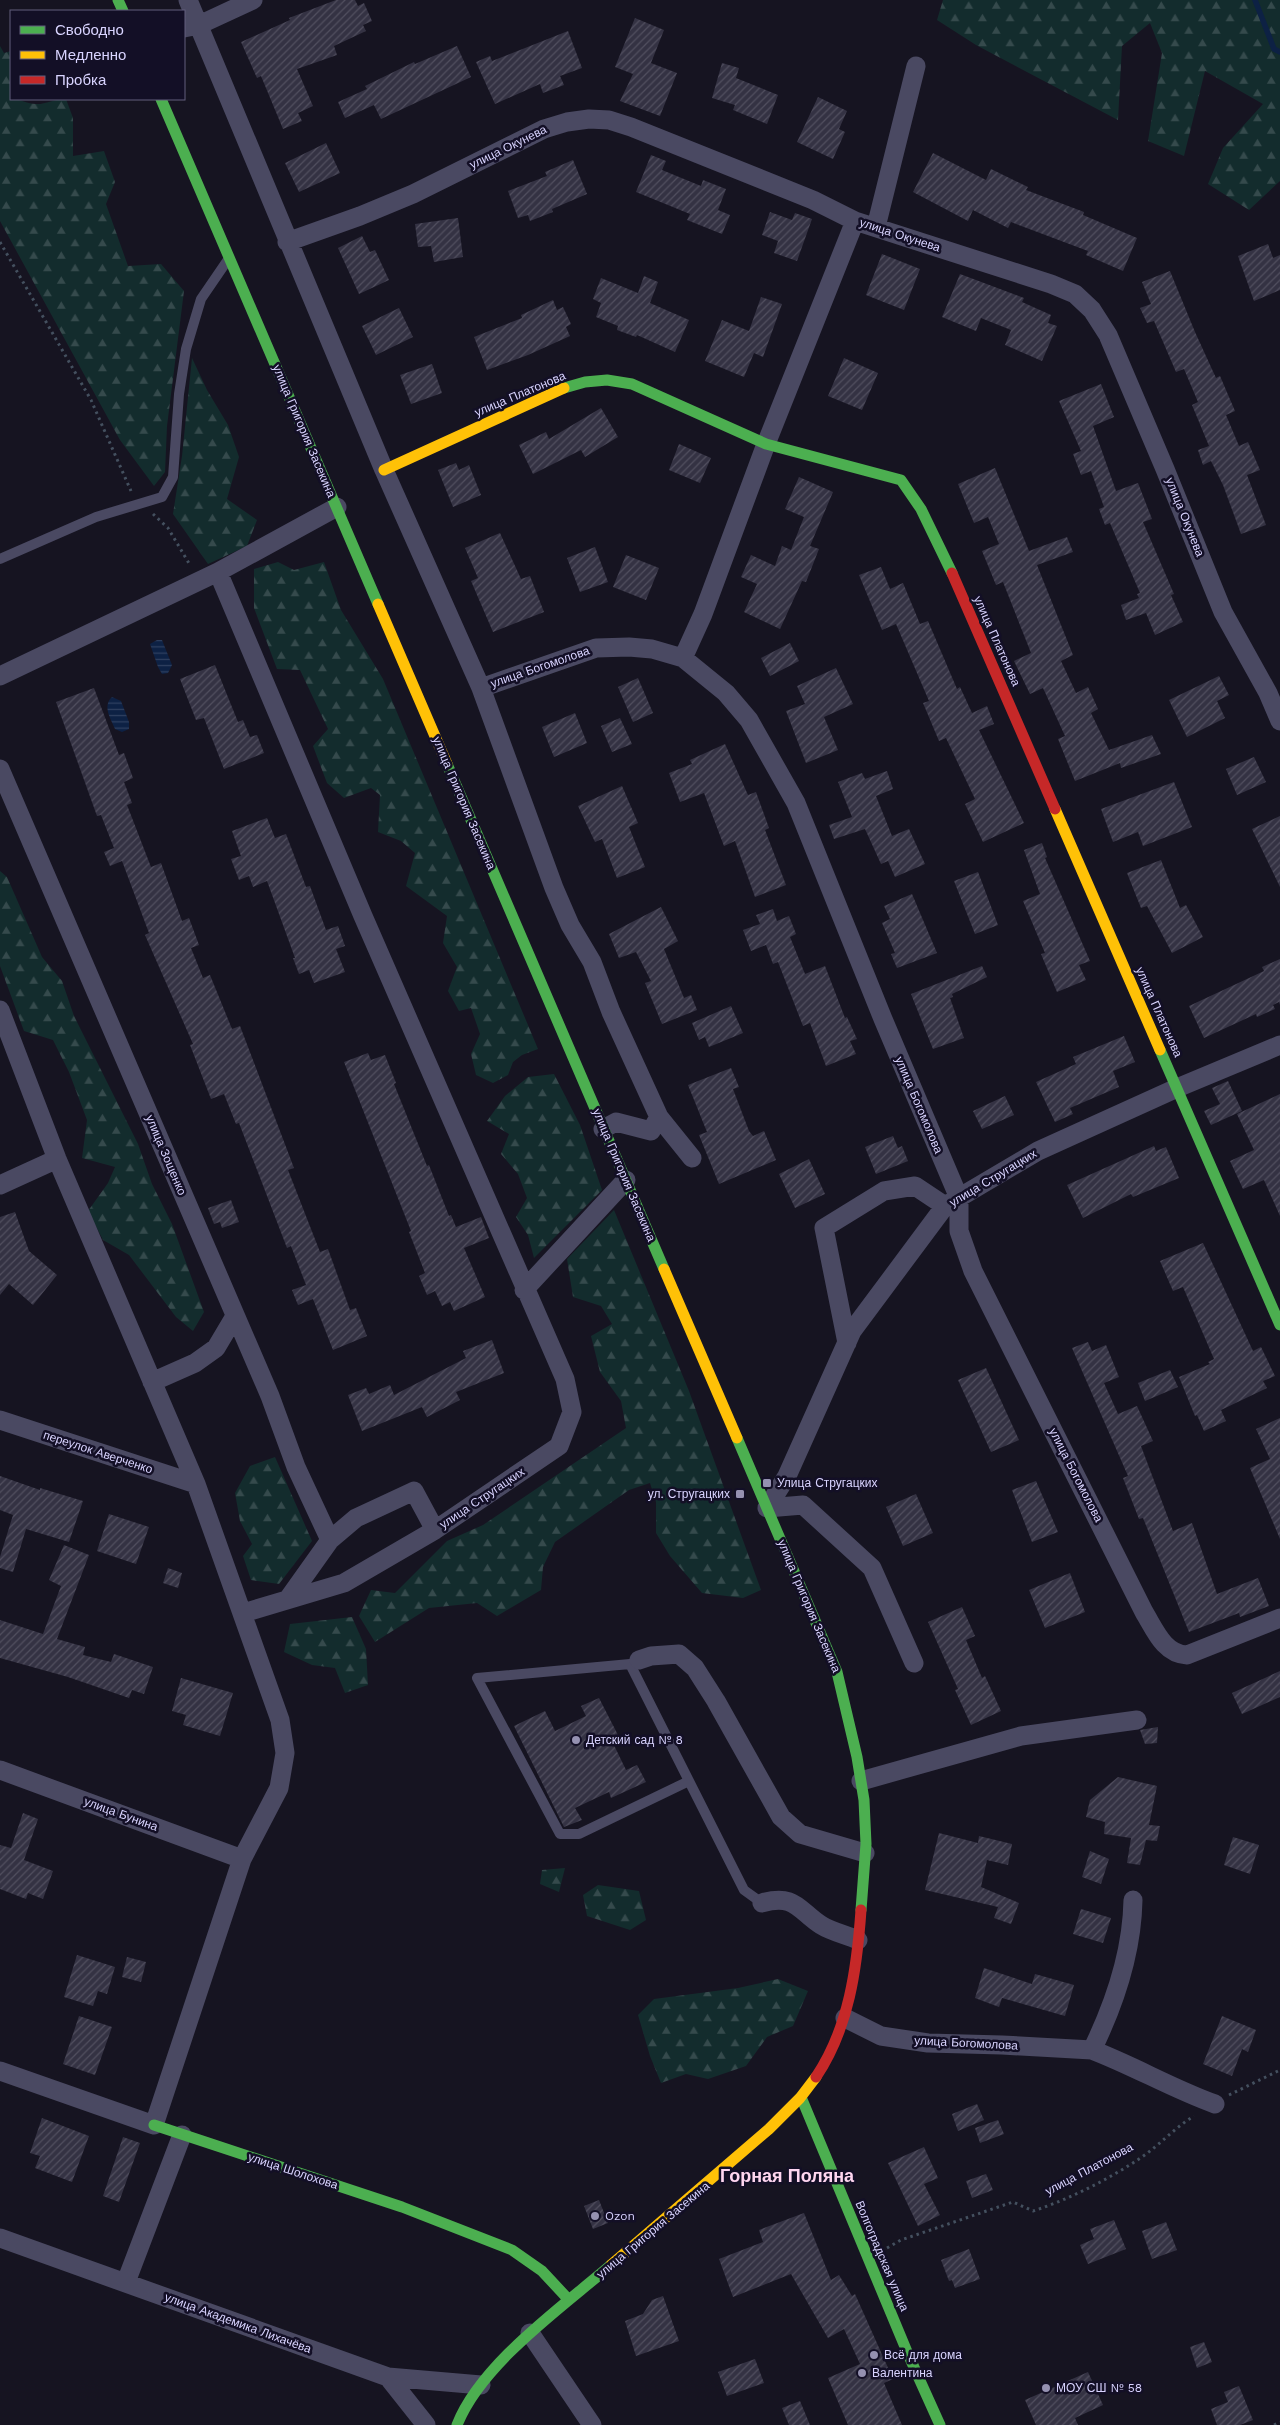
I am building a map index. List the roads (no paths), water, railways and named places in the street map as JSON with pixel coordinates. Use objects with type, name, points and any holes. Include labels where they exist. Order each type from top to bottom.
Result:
[{"type":"main road","name":"улица Григория Засекина","points":[[161,100],[837,1672],[861,1781],[865,1853],[855,1972],[845,2018],[825,2063],[801,2097],[736,2159],[503,2358],[481,2385],[460,2416],[457,2425]]},
{"type":"main road","name":"улица Платонова","points":[[384,470],[562,389],[585,382],[607,380],[632,384],[766,444],[901,480],[921,509],[968,608],[1280,1325]]},
{"type":"main road","name":"Волгоградская улица","points":[[801,2097],[940,2425]]},
{"type":"main road","name":"улица Шолохова","points":[[154,2125],[402,2208],[512,2250],[542,2271],[569,2300]]},
{"type":"street","points":[[188,0],[191,27],[287,242],[384,470],[481,688],[554,888],[570,926],[592,962],[611,1012],[659,1117],[692,1158]]},
{"type":"street","points":[[191,27],[253,0]]},
{"type":"street","points":[[876,227],[916,66]]},
{"type":"street","name":"улица Окунева","points":[[287,242],[360,216],[413,194],[544,129],[567,122],[589,119],[609,120],[632,127],[813,200],[855,221],[1051,284],[1075,294],[1092,310],[1108,335],[1223,612],[1268,693],[1280,721]]},
{"type":"street","points":[[684,658],[703,614],[766,444],[855,221]]},
{"type":"street","points":[[0,676],[218,572],[337,507]]},
{"type":"street","points":[[218,572],[359,907],[524,1290],[626,1180]]},
{"type":"street","name":"улица Богомолова","points":[[481,688],[596,648],[629,647],[652,649],[684,658],[726,692],[749,720],[796,803],[883,1019],[952,1202],[972,1271],[1144,1612],[1164,1644],[1177,1655],[1187,1655],[1280,1618]]},
{"type":"street","name":"улица Зощенко","points":[[0,769],[270,1396],[296,1467],[330,1540]]},
{"type":"street","points":[[0,1010],[57,1159],[196,1484],[280,1720],[285,1753],[279,1788],[242,1859],[154,2125]]},
{"type":"street","name":"улица Стругацких","points":[[768,1508],[787,1476],[852,1331],[952,1202],[1038,1151],[1178,1088],[1280,1045]]},
{"type":"street","points":[[604,1129],[616,1122],[651,1131],[659,1117]]},
{"type":"street","points":[[0,1185],[57,1159]]},
{"type":"street","points":[[847,1343],[824,1228],[884,1191],[915,1186],[952,1202]]},
{"type":"street","name":"улица Стругацких","points":[[243,1612],[344,1583],[435,1530],[559,1446],[572,1412],[565,1379],[524,1290]]},
{"type":"street","points":[[152,1382],[195,1362],[216,1348],[235,1316]]},
{"type":"street","name":"переулок Аверченко","points":[[0,1420],[196,1484]]},
{"type":"street","points":[[288,1599],[330,1540],[356,1518],[414,1491],[435,1530]]},
{"type":"street","points":[[768,1508],[803,1505],[872,1568],[914,1663]]},
{"type":"street","points":[[634,1662],[651,1656],[679,1654],[695,1668],[716,1700],[781,1817],[800,1834],[865,1853]]},
{"type":"street","points":[[861,1781],[1021,1736],[1138,1720]]},
{"type":"street","name":"улица Бунина","points":[[0,1770],[242,1859]]},
{"type":"street","points":[[762,1903],[772,1900],[798,1904],[821,1925],[858,1940]]},
{"type":"street","points":[[1092,2050],[1110,2014],[1126,1960],[1133,1900]]},
{"type":"street","name":"улица Богомолова","points":[[845,2018],[881,2036],[928,2043],[1002,2044],[1092,2050],[1128,2064],[1215,2104]]},
{"type":"street","name":"улица Шолохова","points":[[0,2070],[154,2125]]},
{"type":"street","points":[[126,2282],[182,2135]]},
{"type":"street","name":"улица Академика Лихачёва","points":[[0,2238],[388,2378],[481,2385]]},
{"type":"street","points":[[530,2333],[592,2425]]},
{"type":"street","points":[[388,2378],[426,2425]]},
{"type":"lane","points":[[0,559],[96,518],[162,497],[173,477],[179,394],[186,349],[201,299],[229,258]]},
{"type":"lane","points":[[689,1781],[579,1834],[560,1834],[477,1678],[634,1662],[689,1781],[744,1890],[762,1903]]},
{"type":"water","points":[[157,640],[162,640],[172,665],[168,673],[162,674],[150,644]]},
{"type":"water","points":[[112,697],[121,701],[129,722],[129,729],[122,732],[115,729],[108,713],[108,704]]},
{"type":"waterway","points":[[1255,0],[1274,49],[1280,52]]},
{"type":"place","name":"Улица Стругацких","points":[[767,1483]]},
{"type":"place","name":"ул. Стругацких","points":[[740,1494]]},
{"type":"place","name":"Детский сад № 8","points":[[576,1740]]},
{"type":"place","name":"Ozon","points":[[595,2216]]},
{"type":"place","name":"Всё для дома","points":[[874,2355]]},
{"type":"place","name":"Валентина","points":[[862,2373]]},
{"type":"place","name":"МОУ СШ № 58","points":[[1046,2388]]},
{"type":"district","name":"Горная Поляна","points":[[787,2175]]}]
